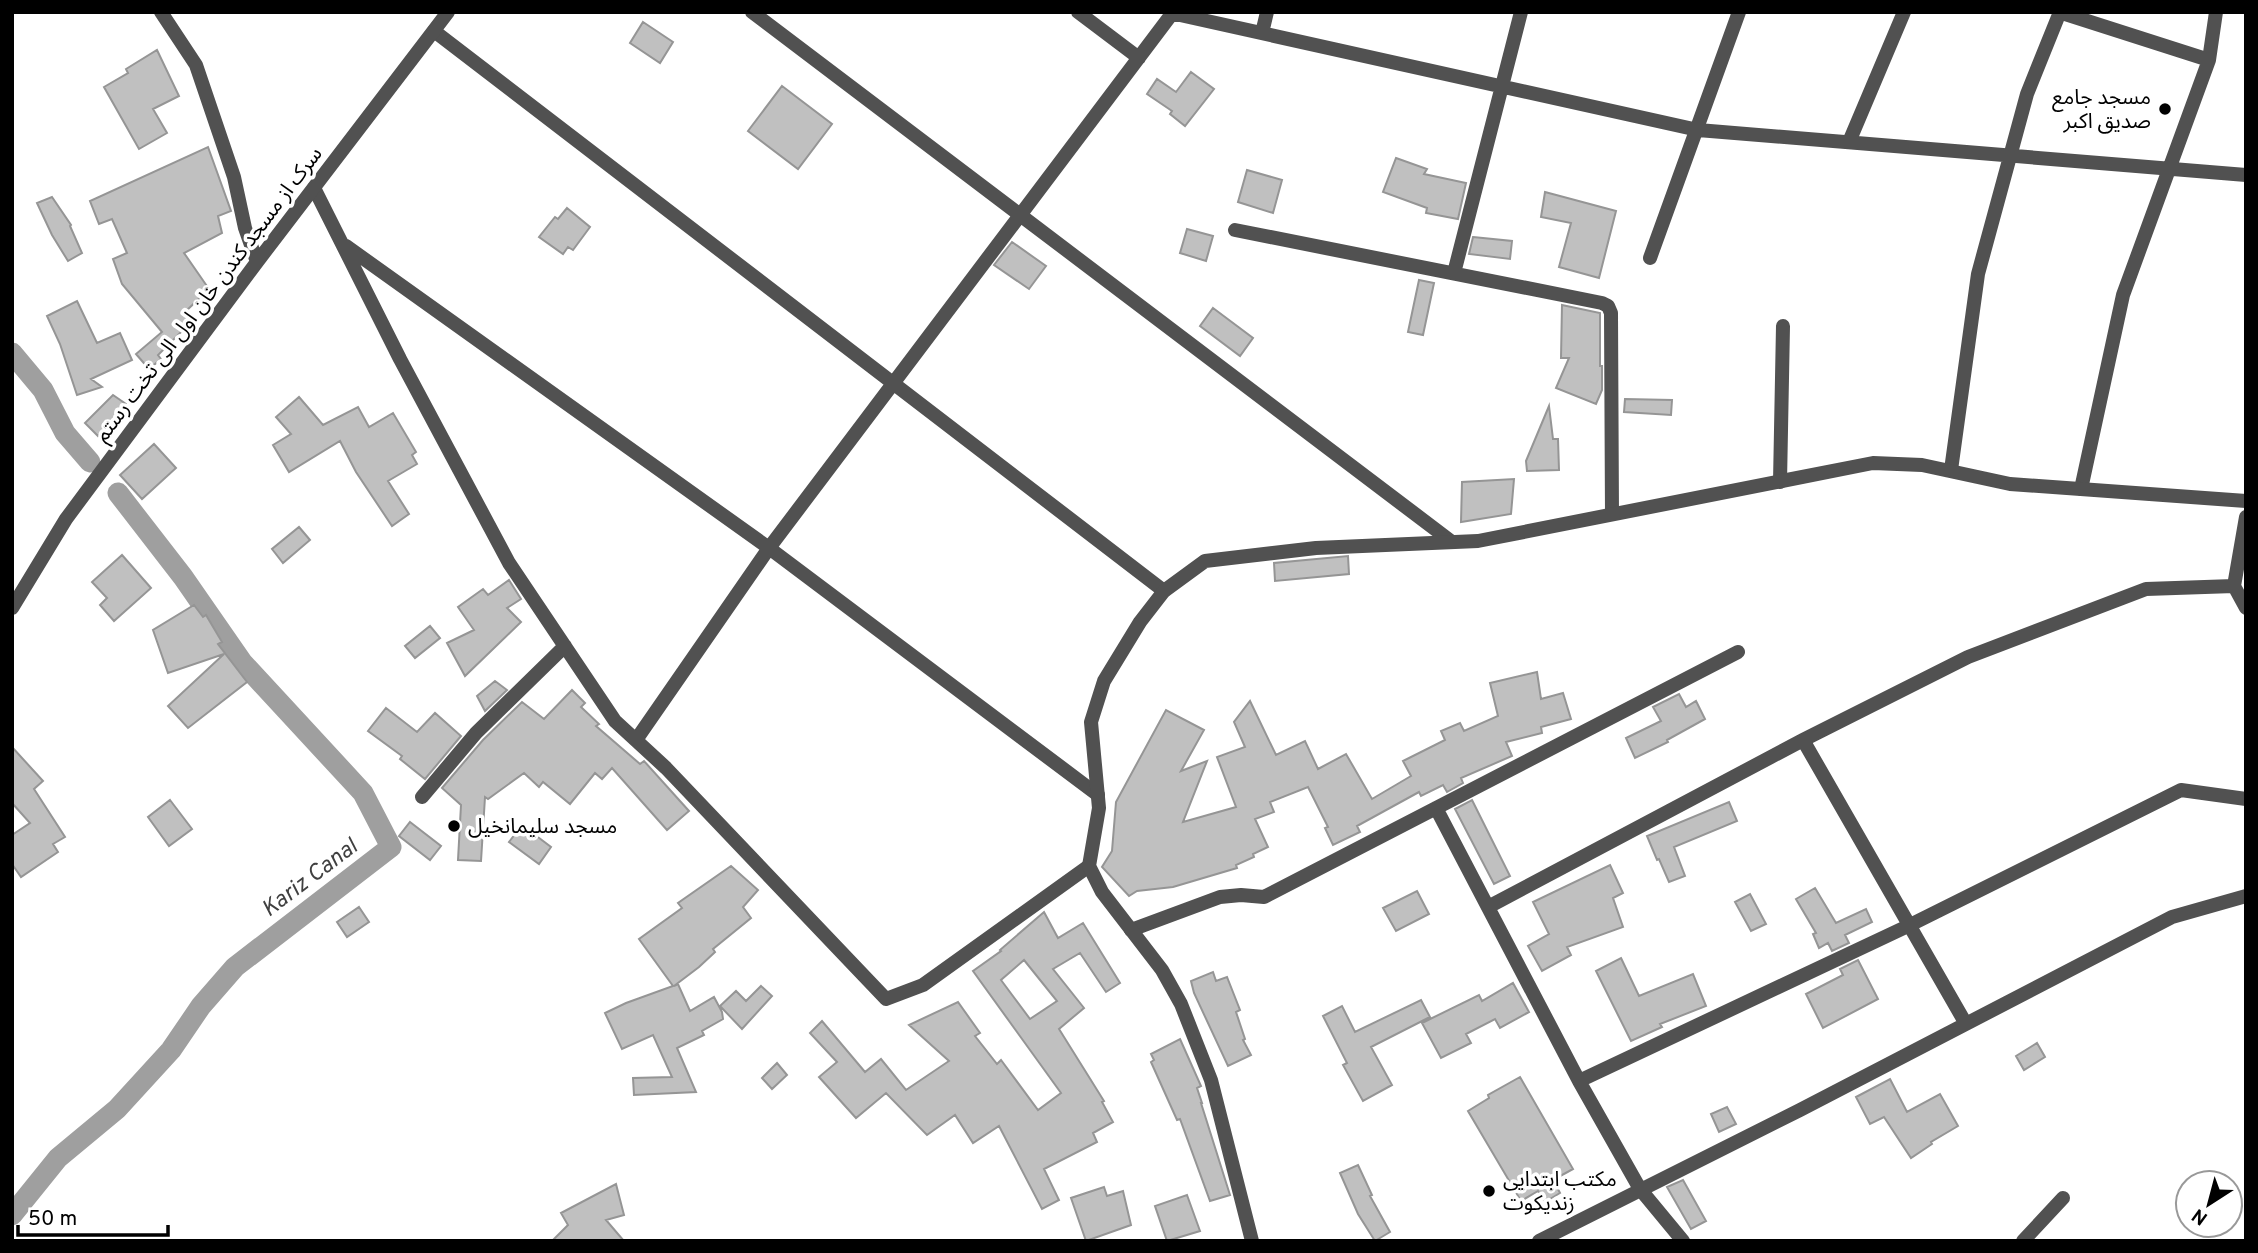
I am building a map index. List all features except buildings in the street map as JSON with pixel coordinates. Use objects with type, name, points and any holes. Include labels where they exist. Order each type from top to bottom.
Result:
[{"type":"street","points":[[161,12],[196,65],[234,177],[245,228],[257,262]]},
{"type":"street","name":"سرک از مسجد کندن خان اول الی تخت رستم","points":[[12,608],[65,519],[448,12]]},
{"type":"street","points":[[752,12],[1452,542]]},
{"type":"street","points":[[1078,12],[1139,58]]},
{"type":"street","points":[[1262,33],[1266,12]]},
{"type":"street","points":[[1454,273],[1521,12]]},
{"type":"street","points":[[1650,258],[1739,12]]},
{"type":"street","points":[[1849,142],[1904,12]]},
{"type":"street","points":[[1951,470],[1978,274],[2027,94],[2059,12],[2209,60]]},
{"type":"street","points":[[2081,489],[2123,295],[2209,60],[2216,12]]},
{"type":"street","points":[[636,740],[769,548],[1171,15],[1698,130],[2246,175]]},
{"type":"street","points":[[434,31],[1164,591]]},
{"type":"street","points":[[314,188],[509,563],[615,721],[666,768],[886,999],[923,985],[1089,866]]},
{"type":"street","points":[[1235,230],[1608,306],[1611,313],[1612,514]]},
{"type":"street","points":[[342,243],[769,548],[1098,795]]},
{"type":"street","points":[[1780,482],[1783,326]]},
{"type":"street","points":[[1252,1241],[1206,1067],[1181,1004],[1162,970],[1102,892],[1089,866],[1099,808],[1091,722],[1104,681],[1140,622],[1164,591],[1205,561],[1315,548],[1478,541],[1873,463],[1923,465],[2010,484],[2246,501]]},
{"type":"street","points":[[2246,517],[2234,586],[2246,608]]},
{"type":"street","points":[[1488,907],[1803,740],[1968,657],[2146,589],[2234,586]]},
{"type":"street","points":[[422,797],[476,733],[565,646]]},
{"type":"street","points":[[1131,930],[1220,897],[1264,897],[1738,652]]},
{"type":"street","points":[[1803,740],[1966,1024]]},
{"type":"street","points":[[1579,1081],[1908,926],[2180,790],[2246,799]]},
{"type":"street","points":[[1436,808],[1579,1081],[1640,1189],[1683,1241]]},
{"type":"street","points":[[1539,1241],[1800,1110],[2172,917],[2246,896]]},
{"type":"street","points":[[2023,1241],[2063,1198]]},
{"type":"waterway","name":"Kariz Canal","points":[[12,353],[43,390],[65,433],[90,462]]},
{"type":"waterway","name":"Kariz Canal","points":[[12,1215],[58,1158],[117,1109],[171,1050],[201,1006],[235,967],[391,847],[363,793],[242,662],[183,577],[118,493]]},
{"type":"place","name":"مسجد جامع صدیق اکبر","points":[[2165,109]]},
{"type":"place","name":"مسجد سلیمانخیل","points":[[454,826]]},
{"type":"place","name":"مکتب ابتدایی زندیکوت","points":[[1489,1191]]}]
